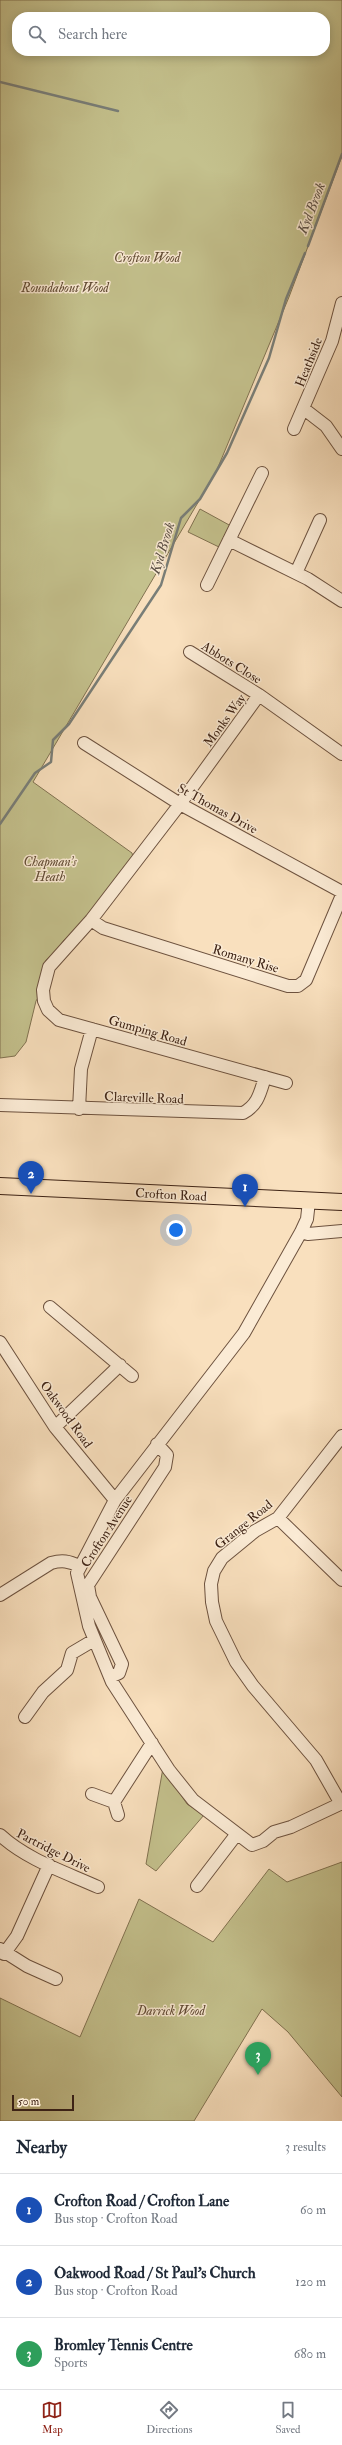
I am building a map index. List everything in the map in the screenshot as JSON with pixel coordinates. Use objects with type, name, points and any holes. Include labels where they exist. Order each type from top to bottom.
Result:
[{"type":"main road","name":"Crofton Road","points":[[0,1186],[342,1202]]},
{"type":"street","name":"Heathside","points":[[294,429],[304,409],[332,341],[342,303]]},
{"type":"street","points":[[304,409],[326,426],[342,449]]},
{"type":"street","points":[[207,585],[262,473]]},
{"type":"street","points":[[296,573],[320,520]]},
{"type":"street","points":[[229,540],[326,589],[342,601]]},
{"type":"street","name":"Abbots Close","points":[[190,652],[260,696]]},
{"type":"street","name":"Monks Way","points":[[180,804],[260,696],[342,754]]},
{"type":"street","name":"St Thomas Drive","points":[[84,743],[180,804],[342,894]]},
{"type":"street","points":[[90,920],[180,804]]},
{"type":"street","name":"Romany Rise","points":[[90,920],[103,928],[288,986],[298,986],[306,980],[342,894]]},
{"type":"street","name":"Gumping Road","points":[[90,920],[50,968],[43,990],[48,1010],[59,1020],[286,1083]]},
{"type":"street","points":[[79,1109],[81,1070],[92,1029]]},
{"type":"street","name":"Clareville Road","points":[[0,1105],[79,1109],[243,1113],[252,1108],[258,1100],[266,1078]]},
{"type":"street","name":"Crofton Avenue","points":[[309,1201],[307,1219],[301,1232],[244,1333],[115,1500],[79,1566],[77,1573],[78,1585],[94,1640],[110,1677],[152,1743],[193,1800],[236,1835],[252,1845],[263,1841],[274,1832],[291,1827],[341,1804]]},
{"type":"street","points":[[301,1232],[308,1234],[342,1231]]},
{"type":"street","points":[[50,1307],[132,1376]]},
{"type":"street","name":"Oakwood Road","points":[[0,1342],[55,1427],[115,1500]]},
{"type":"street","points":[[55,1427],[120,1365]]},
{"type":"street","name":"Grange Road","points":[[341,1804],[316,1760],[253,1686],[236,1662],[216,1621],[213,1608],[211,1584],[214,1571],[222,1558],[255,1531],[278,1518],[342,1436]]},
{"type":"street","name":"Crofton Avenue","points":[[110,1677],[119,1673],[122,1664],[90,1598],[88,1585],[165,1467],[167,1455],[157,1444]]},
{"type":"street","points":[[278,1518],[342,1580]]},
{"type":"street","points":[[0,1594],[51,1563],[59,1560],[70,1561],[79,1566]]},
{"type":"street","points":[[25,1717],[43,1692],[66,1670],[72,1653],[94,1640]]},
{"type":"street","points":[[118,1815],[114,1802],[152,1743]]},
{"type":"street","points":[[92,1794],[114,1802]]},
{"type":"street","name":"Partridge Drive","points":[[0,1835],[10,1844],[49,1866],[98,1887]]},
{"type":"street","points":[[197,1886],[236,1835]]},
{"type":"street","points":[[49,1866],[17,1936],[2,1952],[56,1979]]},
{"type":"green space","name":"Crofton Wood","points":[[0,0],[342,0],[342,156],[289,297],[216,472],[33,782],[132,853],[133,857],[109,889],[106,890],[107,897],[63,941],[64,944],[46,960],[39,996],[36,1001],[26,1042],[15,1056],[0,1058]]},
{"type":"green space","points":[[200,509],[231,526],[221,548],[188,532]]},
{"type":"green space","points":[[163,1768],[187,1804],[204,1815],[156,1871],[146,1864]]},
{"type":"green space","name":"Darrick Wood","points":[[342,1862],[342,2097],[288,2032],[262,2009],[194,2121],[0,2121],[0,1998],[80,2037],[139,1899],[213,1942],[269,1869],[287,1882]]},
{"type":"waterway","points":[[0,82],[118,111]]},
{"type":"waterway","name":"Kyd Brook","points":[[308,246],[342,154]]},
{"type":"waterway","name":"Kyd Brook","points":[[0,824],[35,773],[51,762],[53,740],[69,724],[161,585],[181,518],[200,499],[227,453],[269,358],[286,299],[305,253]]},
{"type":"place","name":"Oakwood Road / St Paul's Church","points":[[31,1194]]},
{"type":"place","name":"Crofton Road / Crofton Lane","points":[[245,1207]]},
{"type":"place","name":"Bromley Tennis Centre","points":[[258,2075]]},
{"type":"park label","name":"Roundabout Wood","points":[[65,287]]},
{"type":"park label","name":"Chapman's Heath","points":[[50,868]]}]
